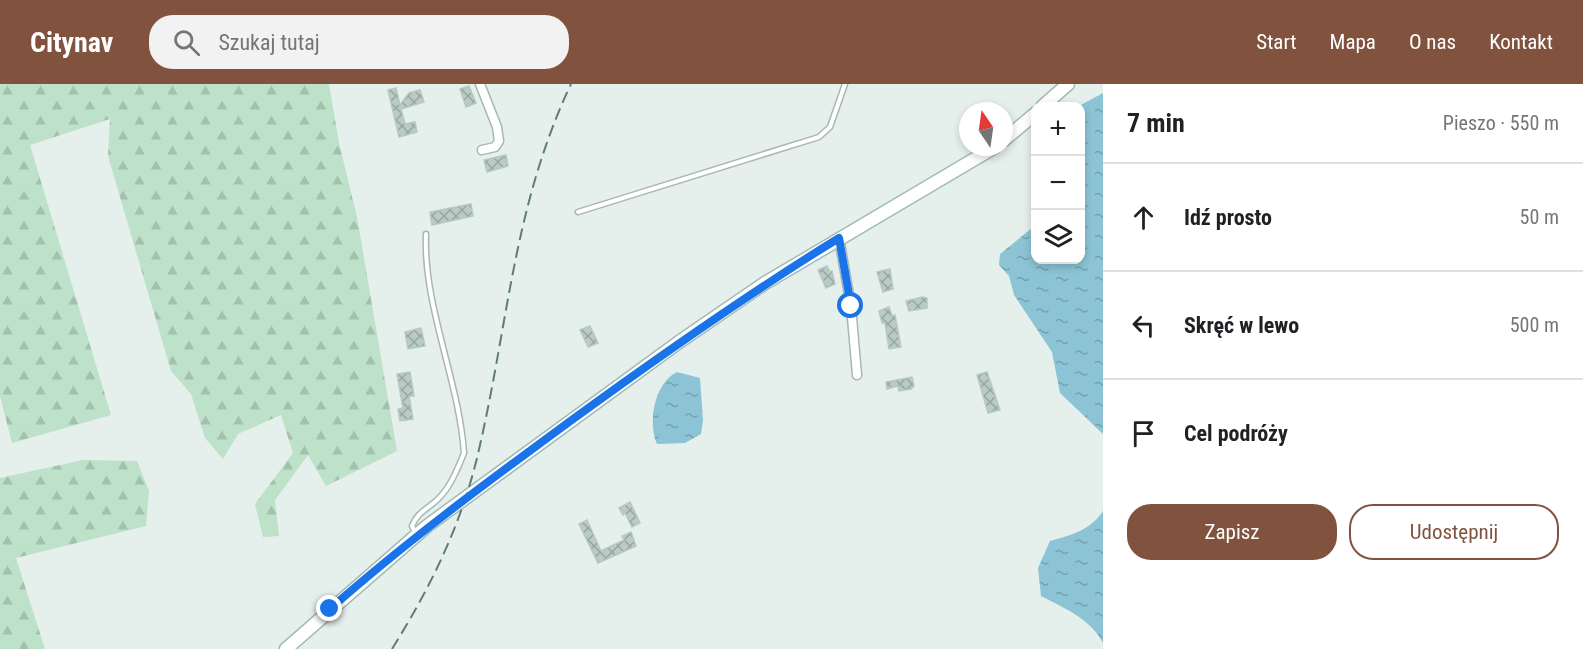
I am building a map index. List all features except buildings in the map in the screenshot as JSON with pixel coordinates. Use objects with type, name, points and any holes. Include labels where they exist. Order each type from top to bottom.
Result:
[{"type":"street","points":[[480,84],[497,127],[499,141],[495,147],[482,150]]},
{"type":"street","points":[[1047,102],[1066,85]]},
{"type":"street","points":[[1013,132],[1031,116]]},
{"type":"street","points":[[286,649],[416,535],[679,342],[765,283],[980,156]]},
{"type":"street","points":[[839,238],[851,306],[857,375]]},
{"type":"lane","points":[[578,212],[819,137],[830,127],[845,84]]},
{"type":"lane","points":[[416,535],[412,526],[415,517],[440,498],[459,468],[464,453],[446,351],[425,262],[426,234]]},
{"type":"green space","points":[[0,84],[329,84],[339,143],[357,217],[397,451],[326,486],[308,455],[275,500],[279,536],[263,537],[255,504],[293,453],[281,415],[238,434],[223,459],[205,438],[191,394],[171,371],[108,156],[110,119],[30,145],[111,415],[12,443],[0,396]]},
{"type":"green space","points":[[83,460],[137,461],[149,491],[146,526],[16,558],[45,649],[0,649],[0,478]]},
{"type":"water","points":[[1103,93],[1103,434],[1060,393],[1052,352],[1014,295],[1009,276],[999,265],[1000,254],[1031,229],[1031,264],[1085,264],[1085,103]]},
{"type":"water","points":[[677,372],[700,378],[703,420],[701,434],[685,443],[657,444],[653,414],[658,393],[669,377]]},
{"type":"water","points":[[1103,511],[1103,643],[1084,621],[1041,596],[1038,568],[1050,541],[1073,534],[1086,527],[1093,523]]},
{"type":"railway","points":[[392,649],[433,576],[465,499],[480,445],[525,218],[552,129],[571,84]]},
{"type":"route","points":[[330,609],[399,548],[465,497],[679,342],[765,283],[839,238],[851,306]]}]
